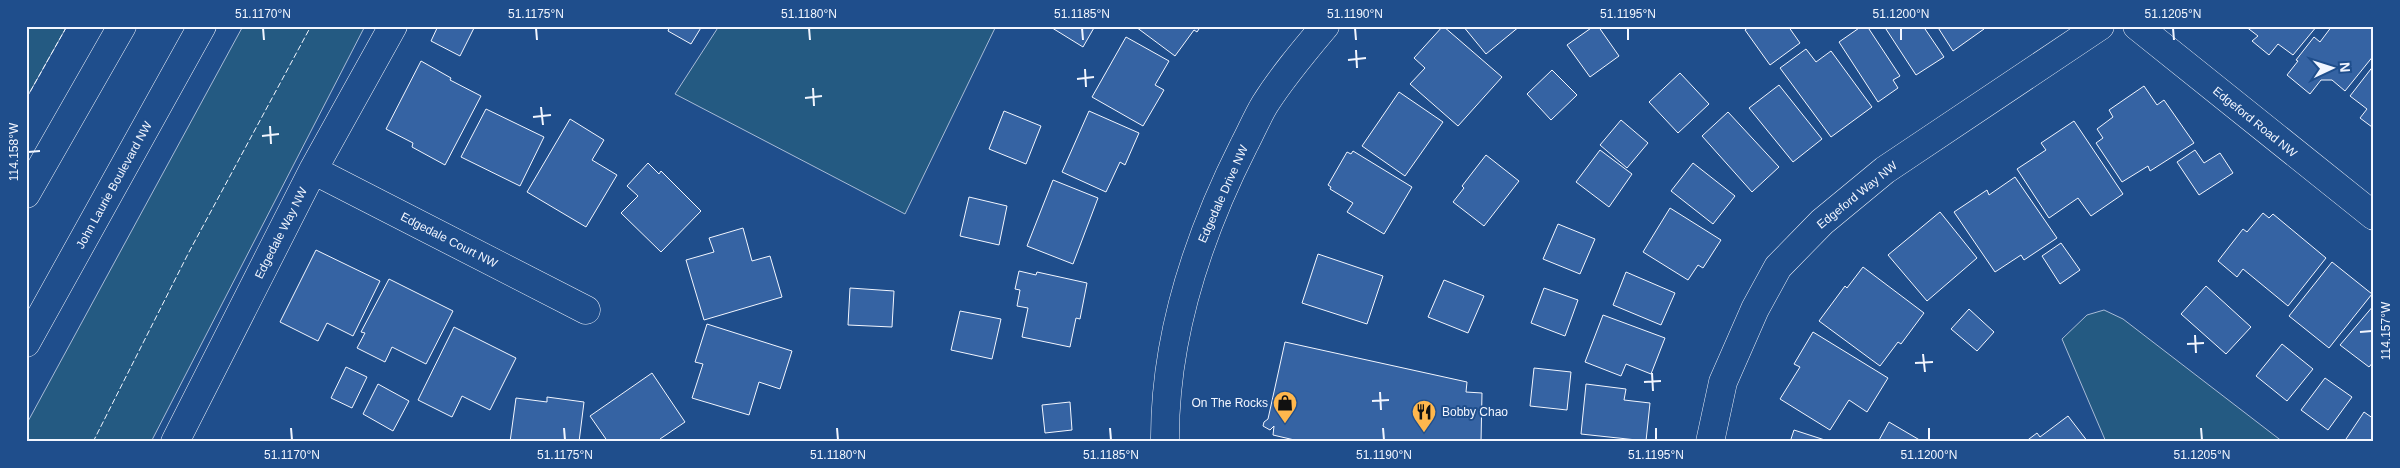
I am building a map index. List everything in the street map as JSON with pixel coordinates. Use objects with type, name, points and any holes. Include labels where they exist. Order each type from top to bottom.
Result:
[{"type":"street","points":[[26,194],[122,26]]},
{"type":"street","name":"John Laurie Boulevard NW","points":[[26,343],[202,26]]},
{"type":"street","name":"Edgedale Way NW","points":[[175,442],[313,170],[393,26]]},
{"type":"street","name":"Edgedale Drive NW","points":[[1165,442],[1165,420],[1175,342],[1188,284],[1206,228],[1232,168],[1265,104],[1325,26]]},
{"type":"street","name":"Edgeford Way NW","points":[[1710,442],[1723,382],[1755,309],[1778,267],[1822,222],[1885,170],[2100,26]]},
{"type":"street","name":"Edgeford Road NW","points":[[2137,26],[2374,216]]},
{"type":"street","name":"Edgedale Court NW","points":[[313,170],[586,310]]},
{"type":"shaded area","points":[[26,26],[67,26],[26,99]]},
{"type":"shaded area","points":[[243,26],[365,26],[151,442],[26,442],[26,425]]},
{"type":"shaded area","points":[[719,26],[996,26],[905,214],[675,94]]},
{"type":"shaded area","points":[[2104,310],[2123,319],[2283,442],[2106,442],[2062,339],[2087,315]]},
{"type":"building","points":[[438,26],[475,26],[460,56],[431,41]]},
{"type":"building","points":[[670,26],[702,26],[691,44],[668,31]]},
{"type":"building","points":[[1049,26],[1095,26],[1083,47]]},
{"type":"building","points":[[1201,26],[1197,32],[1194,30],[1175,56],[1136,27]]},
{"type":"building","points":[[1443,26],[1502,77],[1458,126],[1410,84],[1425,68],[1414,58]]},
{"type":"building","points":[[1463,26],[1520,26],[1486,54]]},
{"type":"building","points":[[1594,26],[1598,26],[1619,56],[1590,77],[1567,45]]},
{"type":"building","points":[[1750,26],[1788,26],[1800,43],[1770,65],[1745,30]]},
{"type":"building","points":[[1862,26],[1867,26],[1900,76],[1893,80],[1898,88],[1878,102],[1839,42]]},
{"type":"building","points":[[1884,26],[1923,26],[1944,57],[1916,75]]},
{"type":"building","points":[[1937,26],[1982,26],[1984,29],[1953,51]]},
{"type":"building","points":[[2245,26],[2317,26],[2293,55],[2278,44],[2269,55],[2252,41],[2258,36]]},
{"type":"building","points":[[2332,26],[2372,26],[2374,28],[2374,55],[2345,91],[2332,80],[2321,80],[2310,94],[2287,75],[2314,37],[2320,42]]},
{"type":"building","points":[[1126,37],[1169,61],[1155,85],[1164,90],[1143,126],[1092,97]]},
{"type":"building","points":[[1806,49],[1816,62],[1831,51],[1872,107],[1831,137],[1780,68]]},
{"type":"building","points":[[421,61],[451,78],[450,80],[481,96],[445,165],[412,147],[413,143],[386,129]]},
{"type":"building","points":[[2374,65],[2374,125],[2372,127],[2360,118],[2367,109],[2350,96]]},
{"type":"building","points":[[1552,70],[1577,95],[1551,120],[1527,94]]},
{"type":"building","points":[[1680,73],[1709,104],[1678,133],[1649,102]]},
{"type":"building","points":[[1779,85],[1822,139],[1793,162],[1749,108]]},
{"type":"building","points":[[2144,86],[2157,105],[2164,100],[2194,143],[2150,171],[2148,166],[2122,182],[2096,143],[2103,138],[2097,129],[2113,117],[2109,110]]},
{"type":"building","points":[[1399,92],[1443,122],[1405,176],[1362,146]]},
{"type":"building","points":[[486,109],[544,137],[520,186],[461,157]]},
{"type":"building","points":[[1004,111],[1041,126],[1026,164],[989,149]]},
{"type":"building","points":[[1089,111],[1139,133],[1125,165],[1120,162],[1106,192],[1062,172]]},
{"type":"building","points":[[1728,112],[1779,167],[1752,192],[1702,136]]},
{"type":"building","points":[[570,119],[604,140],[592,160],[617,175],[586,227],[527,192]]},
{"type":"building","points":[[1621,120],[1648,143],[1627,168],[1600,145]]},
{"type":"building","points":[[2074,121],[2123,194],[2091,216],[2078,198],[2049,218],[2017,169],[2046,150],[2041,143]]},
{"type":"building","points":[[1600,150],[1632,174],[1609,207],[1576,182]]},
{"type":"building","points":[[2195,150],[2204,163],[2220,153],[2233,173],[2199,195],[2177,162]]},
{"type":"building","points":[[1353,151],[1412,187],[1384,234],[1347,212],[1353,203],[1330,189],[1331,187],[1328,185],[1347,152],[1351,154]]},
{"type":"building","points":[[1486,155],[1519,181],[1484,226],[1453,202],[1464,188],[1462,186]]},
{"type":"building","points":[[648,163],[659,174],[661,171],[701,211],[661,252],[621,213],[638,196],[627,186]]},
{"type":"building","points":[[1693,163],[1735,196],[1713,224],[1671,191]]},
{"type":"building","points":[[2015,177],[2057,238],[2024,260],[2021,255],[1995,272],[1954,212],[1987,190],[1989,195]]},
{"type":"building","points":[[1053,180],[1098,198],[1073,264],[1027,246]]},
{"type":"building","points":[[969,197],[1007,206],[999,245],[960,236]]},
{"type":"building","points":[[1670,208],[1721,240],[1703,268],[1698,265],[1688,280],[1643,252]]},
{"type":"building","points":[[1940,212],[1977,258],[1927,301],[1888,255]]},
{"type":"building","points":[[2263,213],[2269,218],[2273,214],[2326,258],[2288,306],[2243,269],[2237,277],[2218,261],[2243,229],[2247,232]]},
{"type":"building","points":[[1558,224],[1595,239],[1580,274],[1543,259]]},
{"type":"building","points":[[743,228],[752,261],[770,256],[782,297],[704,320],[686,260],[714,252],[709,238]]},
{"type":"building","points":[[2061,243],[2080,270],[2060,284],[2042,256]]},
{"type":"building","points":[[316,250],[380,281],[353,336],[327,323],[318,341],[280,322]]},
{"type":"building","points":[[1318,254],[1383,276],[1367,324],[1302,303]]},
{"type":"building","points":[[2332,262],[2372,294],[2329,348],[2289,316]]},
{"type":"building","points":[[1863,267],[1924,313],[1901,344],[1898,342],[1880,366],[1819,321],[1845,286],[1847,288]]},
{"type":"building","points":[[1019,271],[1036,275],[1037,272],[1087,283],[1080,319],[1076,318],[1070,347],[1022,337],[1028,308],[1017,306],[1020,290],[1015,289]]},
{"type":"building","points":[[1626,272],[1675,293],[1661,325],[1613,305]]},
{"type":"building","points":[[389,279],[453,311],[426,364],[392,347],[385,362],[357,348],[365,333],[361,332]]},
{"type":"building","points":[[1444,280],[1484,296],[1468,333],[1428,317]]},
{"type":"building","points":[[2206,286],[2251,327],[2226,354],[2181,314]]},
{"type":"building","points":[[850,288],[894,291],[892,327],[848,325]]},
{"type":"building","points":[[1544,288],[1578,300],[1565,336],[1531,323]]},
{"type":"building","points":[[2374,305],[2374,361],[2369,367],[2340,345]]},
{"type":"building","points":[[1969,309],[1994,332],[1977,351],[1951,329]]},
{"type":"building","points":[[960,311],[1001,319],[992,359],[951,350]]},
{"type":"building","points":[[1603,315],[1665,338],[1651,374],[1626,364],[1621,376],[1585,362]]},
{"type":"building","points":[[707,324],[792,351],[780,389],[759,382],[749,415],[692,398],[703,364],[695,362]]},
{"type":"building","points":[[454,327],[516,358],[490,410],[462,396],[452,417],[418,400]]},
{"type":"building","points":[[1813,332],[1888,378],[1867,412],[1849,400],[1830,430],[1780,399],[1800,367],[1794,364]]},
{"type":"building","points":[[1285,342],[1467,382],[1466,392],[1482,393],[1481,442],[1303,442],[1273,435],[1274,426],[1270,430],[1263,426],[1264,422],[1268,419]]},
{"type":"building","points":[[2282,344],[2313,369],[2287,401],[2256,376]]},
{"type":"building","points":[[346,367],[367,377],[352,408],[331,398]]},
{"type":"building","points":[[1534,368],[1571,372],[1567,410],[1530,406]]},
{"type":"building","points":[[652,373],[685,422],[660,439],[662,442],[608,442],[590,416]]},
{"type":"building","points":[[2325,378],[2352,397],[2328,430],[2301,410]]},
{"type":"building","points":[[378,384],[409,401],[393,431],[363,414]]},
{"type":"building","points":[[1586,384],[1626,389],[1624,400],[1650,403],[1646,441],[1581,434]]},
{"type":"building","points":[[547,397],[584,402],[579,442],[510,442],[516,398],[547,402]]},
{"type":"building","points":[[1070,402],[1072,430],[1045,433],[1042,405]]},
{"type":"building","points":[[2364,412],[2374,419],[2374,442],[2344,442]]},
{"type":"building","points":[[2068,416],[2088,442],[2025,442],[2037,433],[2040,437]]},
{"type":"building","points":[[1889,422],[1923,442],[1878,442]]},
{"type":"building","points":[[1794,430],[1831,442],[1790,442]]},
{"type":"fence","points":[[26,99],[67,26]]},
{"type":"fence","points":[[93,442],[189,252],[311,26]]},
{"type":"place","name":"On The Rocks","points":[[1285,424]]},
{"type":"place","name":"Bobby Chao","points":[[1424,433]]}]
